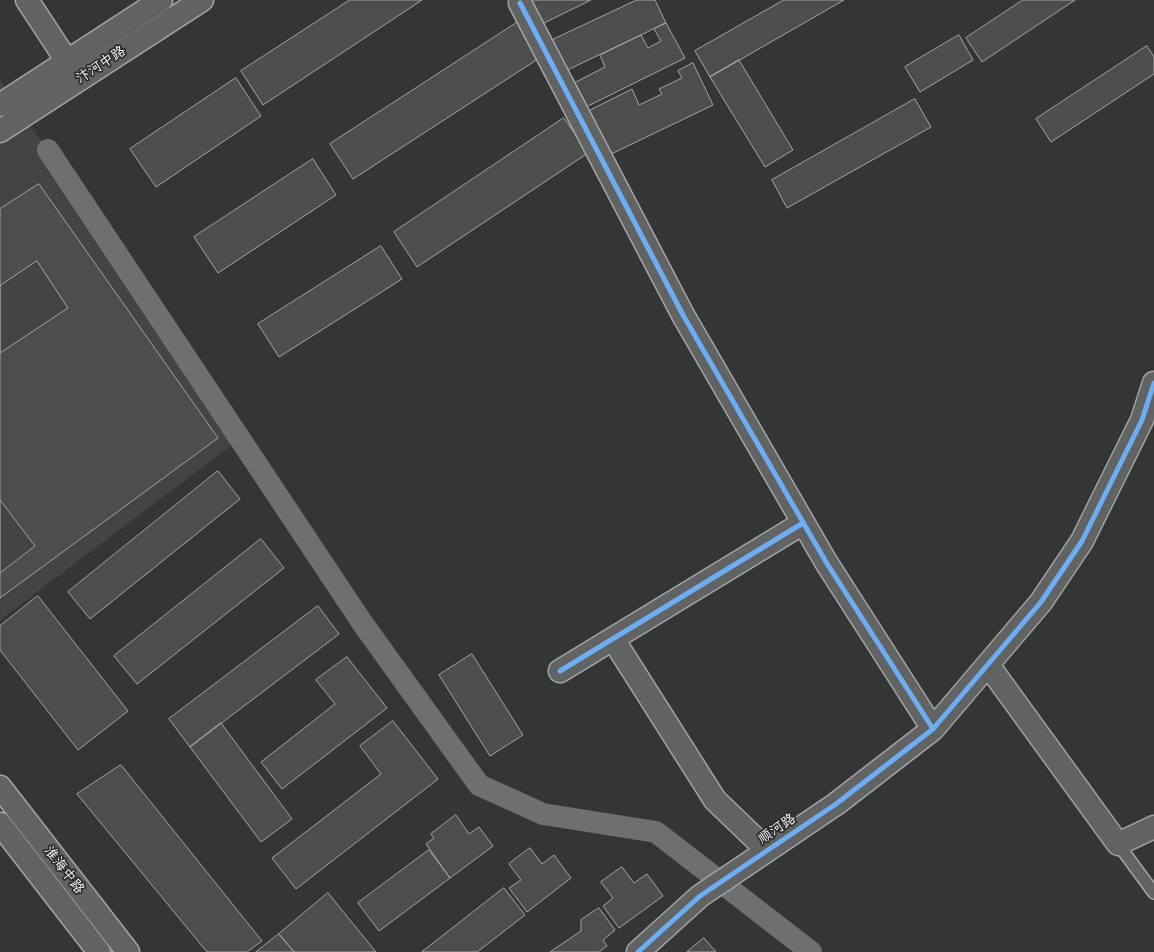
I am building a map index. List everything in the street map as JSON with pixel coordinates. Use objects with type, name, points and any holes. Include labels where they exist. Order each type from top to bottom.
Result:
[{"type":"street","points":[[27,0],[67,61]]},
{"type":"street","name":"汴河中路","points":[[0,105],[161,0]]},
{"type":"street","name":"汴河中路","points":[[0,131],[202,0]]},
{"type":"street","points":[[520,3],[682,315],[826,562],[933,729]]},
{"type":"street","name":"顺河路","points":[[638,952],[700,896],[836,804],[933,729],[1041,602],[1082,541],[1142,420],[1154,382]]},
{"type":"street","points":[[560,671],[803,523]]},
{"type":"street","points":[[613,639],[714,800],[762,853]]},
{"type":"street","points":[[988,665],[1118,844],[1154,827]]},
{"type":"street","name":"淮海中路","points":[[0,787],[128,952]]},
{"type":"street","name":"淮海中路","points":[[0,824],[99,952]]},
{"type":"lane","points":[[1118,844],[1154,893]]},
{"type":"shaded area","points":[[0,80],[240,439],[0,620]]},
{"type":"building","points":[[350,0],[422,0],[263,105],[241,71]]},
{"type":"building","points":[[528,0],[591,0],[540,25]]},
{"type":"building","points":[[637,0],[655,0],[666,23],[561,73],[546,43]]},
{"type":"building","points":[[784,0],[844,0],[710,77],[695,51]]},
{"type":"building","points":[[1023,0],[1075,0],[982,62],[966,38]]},
{"type":"building","points":[[518,22],[541,57],[353,179],[330,144]]},
{"type":"building","points":[[666,23],[685,58],[584,108],[572,84],[605,67],[600,55],[641,35],[648,48],[661,41],[654,29]]},
{"type":"building","points":[[959,35],[973,60],[920,92],[905,67]]},
{"type":"building","points":[[1147,46],[1154,57],[1154,74],[1051,142],[1036,119]]},
{"type":"building","points":[[739,60],[793,150],[765,167],[710,77]]},
{"type":"building","points":[[693,63],[713,105],[607,156],[586,112],[632,89],[639,105],[662,94],[659,89],[682,78],[678,71]]},
{"type":"building","points":[[236,78],[261,116],[156,187],[130,149]]},
{"type":"building","points":[[915,99],[931,127],[787,208],[772,180]]},
{"type":"building","points":[[564,118],[588,153],[417,267],[394,232]]},
{"type":"building","points":[[313,159],[336,195],[218,273],[194,237]]},
{"type":"building","points":[[39,184],[218,438],[0,598],[0,209]]},
{"type":"building","points":[[381,246],[402,279],[279,357],[258,324]]},
{"type":"building","points":[[37,261],[68,308],[0,353],[0,286]]},
{"type":"building","points":[[218,471],[240,499],[90,619],[68,592]]},
{"type":"building","points":[[0,500],[35,546],[0,573]]},
{"type":"building","points":[[261,539],[284,568],[137,684],[114,656]]},
{"type":"building","points":[[38,596],[128,711],[78,750],[0,650],[0,626]]},
{"type":"building","points":[[318,606],[339,634],[190,747],[169,719]]},
{"type":"building","points":[[472,654],[523,735],[490,756],[439,675]]},
{"type":"building","points":[[347,657],[387,708],[282,789],[261,762],[335,704],[316,680]]},
{"type":"building","points":[[393,721],[438,779],[296,889],[272,858],[381,774],[360,746]]},
{"type":"building","points":[[221,723],[292,819],[261,842],[190,747]]},
{"type":"building","points":[[121,765],[262,941],[247,952],[207,952],[77,794]]},
{"type":"building","points":[[456,815],[469,834],[479,827],[493,846],[450,878],[426,844],[434,838],[431,834]]},
{"type":"building","points":[[530,848],[542,864],[554,855],[571,878],[527,912],[509,888],[521,880],[509,864]]},
{"type":"building","points":[[429,850],[450,878],[379,931],[358,903]]},
{"type":"building","points":[[622,867],[634,883],[647,874],[663,896],[619,928],[603,906],[613,898],[601,882]]},
{"type":"building","points":[[504,888],[525,915],[477,952],[422,952]]},
{"type":"building","points":[[328,893],[376,952],[294,952],[279,934]]},
{"type":"building","points":[[599,908],[615,930],[603,940],[607,946],[599,952],[550,952],[581,931],[581,920]]},
{"type":"building","points":[[279,934],[294,952],[256,952]]},
{"type":"building","points":[[704,938],[716,952],[687,952]]},
{"type":"waterway","points":[[48,150],[363,624],[479,785],[543,814],[656,832],[811,952]]},
{"type":"cycle path","points":[[520,3],[683,315],[826,562],[933,729]]},
{"type":"cycle path","points":[[638,952],[700,896],[836,804],[933,729],[1041,602],[1082,541],[1142,420],[1154,383]]},
{"type":"cycle path","points":[[560,671],[803,523]]}]
